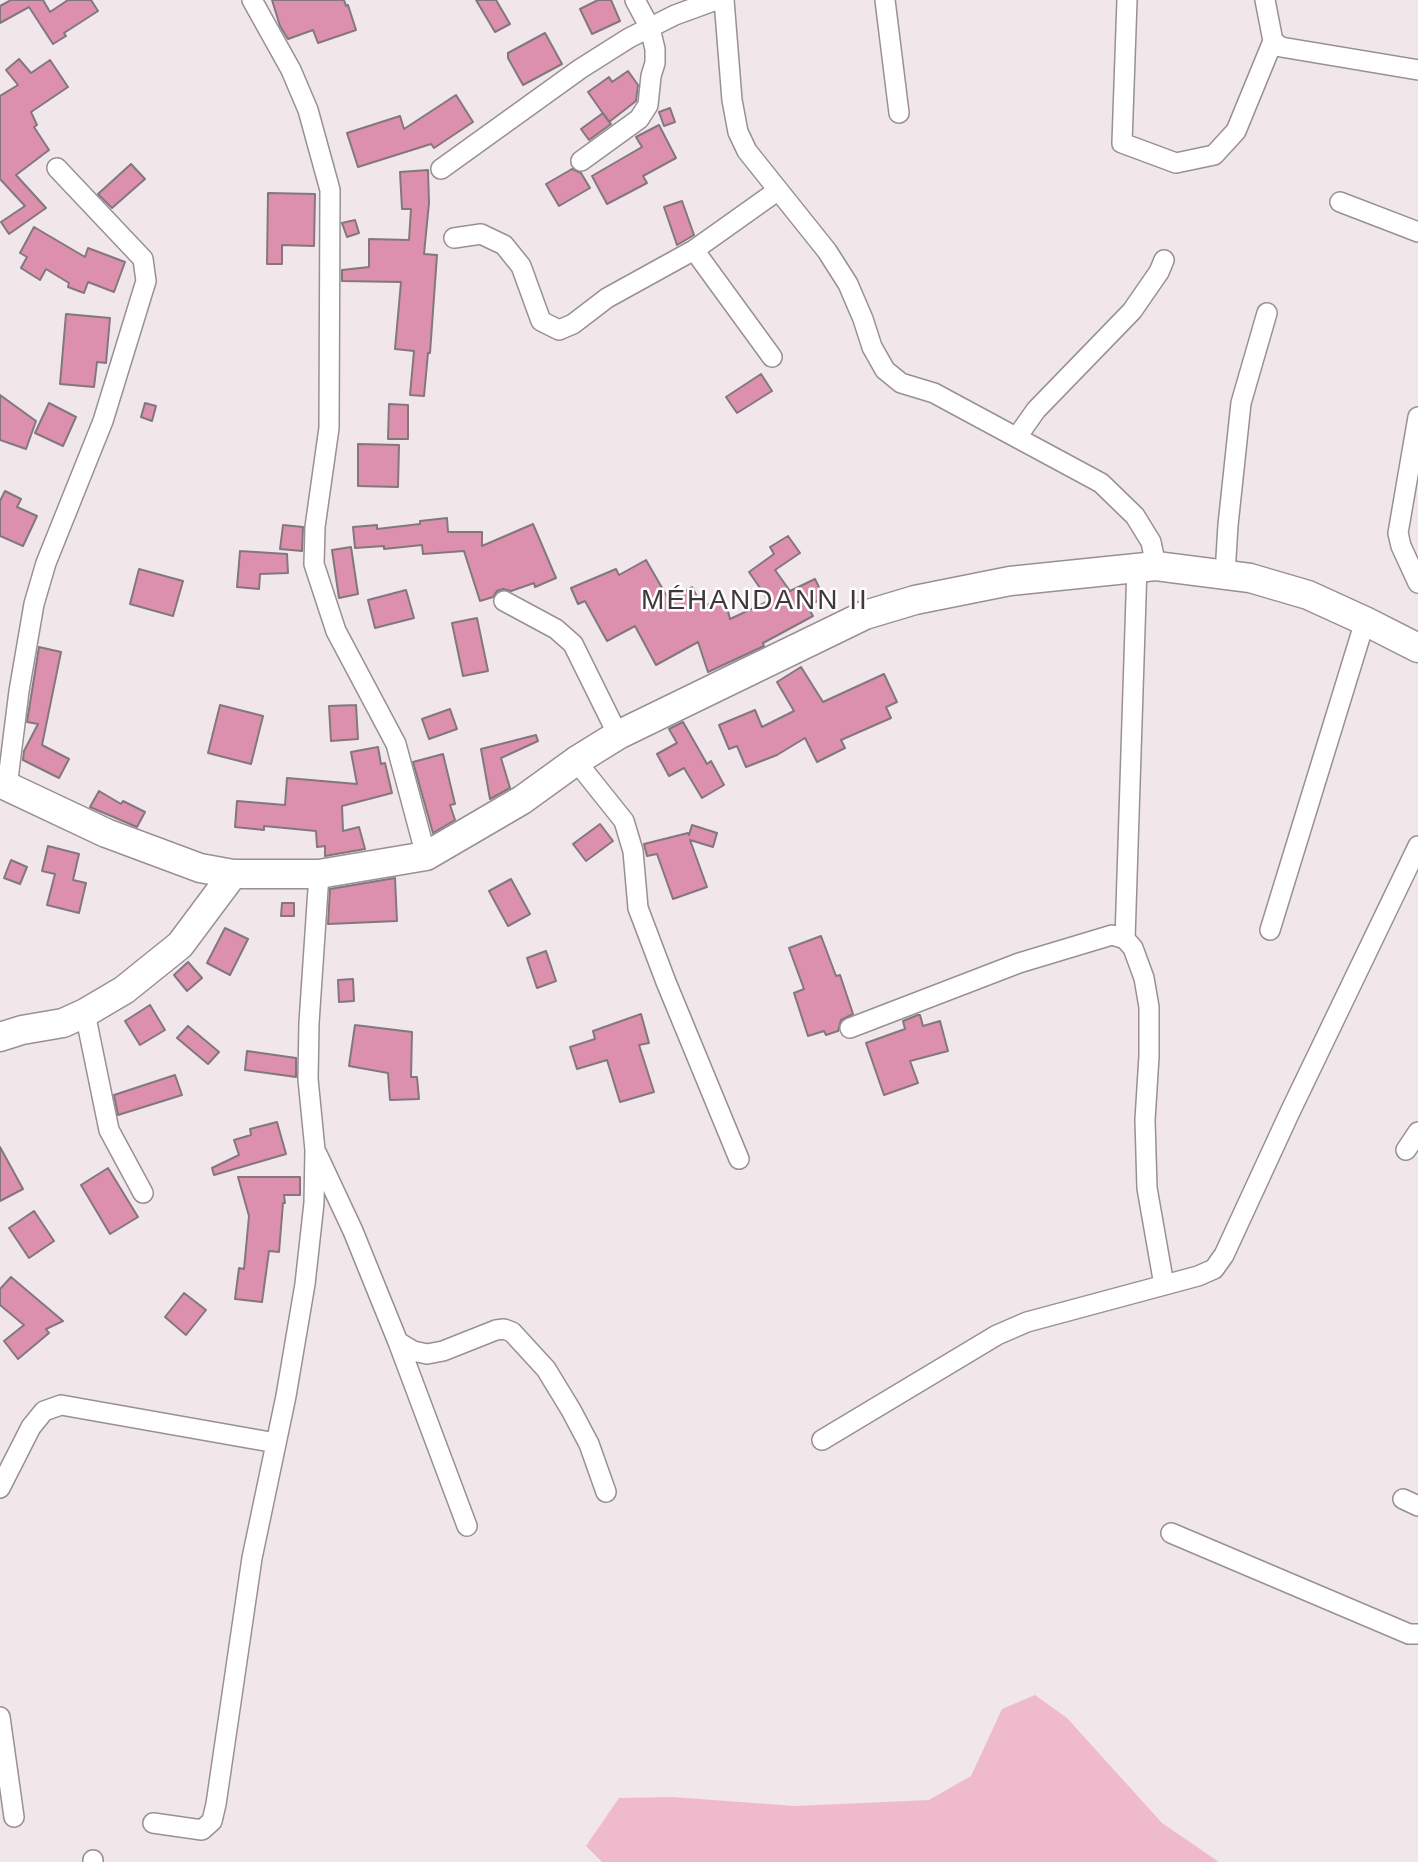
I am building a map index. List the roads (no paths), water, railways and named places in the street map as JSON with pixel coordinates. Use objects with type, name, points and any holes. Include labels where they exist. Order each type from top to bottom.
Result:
[{"type":"street","points":[[252,0],[291,70],[308,110],[330,190],[329,429],[315,527],[314,564],[336,632],[396,744],[426,856]]},
{"type":"street","points":[[580,161],[639,119],[648,105],[655,49],[650,28],[635,0]]},
{"type":"street","points":[[441,169],[580,69],[675,15],[716,0]]},
{"type":"street","points":[[724,0],[738,132],[747,151],[827,251],[848,284],[872,347],[885,370],[901,383],[934,393],[1101,483],[1135,516],[1151,542],[1147,566],[1125,939]]},
{"type":"street","points":[[885,0],[899,113]]},
{"type":"street","points":[[1127,0],[1122,143],[1176,163],[1214,155],[1236,131],[1273,41],[1265,0]]},
{"type":"street","points":[[1273,41],[1281,47],[1418,70]]},
{"type":"street","points":[[57,168],[143,259],[146,281],[103,421],[46,564],[34,604],[4,785],[106,832],[200,868],[233,874],[319,874],[426,856],[522,800],[618,735],[865,615],[915,600],[1010,581],[1147,566],[1250,578],[1308,595],[1418,648]]},
{"type":"street","points":[[454,238],[481,234],[504,245],[521,266],[541,321],[559,330],[573,324],[607,298],[694,250],[777,191]]},
{"type":"street","points":[[1340,202],[1418,232]]},
{"type":"street","points":[[694,250],[772,356]]},
{"type":"street","points":[[1017,437],[1036,410],[1132,311],[1159,272],[1164,260]]},
{"type":"street","points":[[1226,575],[1228,525],[1241,403],[1267,313]]},
{"type":"street","points":[[1418,417],[1398,533],[1401,547],[1418,583]]},
{"type":"street","points":[[504,601],[556,629],[573,644],[618,735]]},
{"type":"street","points":[[1270,930],[1366,621]]},
{"type":"street","points":[[576,761],[624,821],[632,851],[638,908],[670,994],[739,1159]]},
{"type":"street","points":[[822,1440],[997,1335],[1027,1322],[1214,1269],[1224,1255],[1418,846]]},
{"type":"street","points":[[0,1037],[63,1023],[124,990],[180,945],[233,874]]},
{"type":"street","points":[[153,1823],[202,1830],[212,1821],[252,1558],[276,1443],[304,1284],[314,1203],[315,1150],[308,1079],[319,874]]},
{"type":"street","points":[[850,1028],[1019,963],[1112,935],[1125,939],[1133,948],[1144,978],[1149,1007],[1145,1120],[1147,1188],[1164,1284]]},
{"type":"street","points":[[85,1013],[109,1130],[143,1193]]},
{"type":"street","points":[[1406,1150],[1418,1132]]},
{"type":"street","points":[[315,1150],[353,1231],[398,1342],[467,1526]]},
{"type":"street","points":[[398,1342],[427,1354],[443,1351],[496,1330],[505,1329],[512,1332],[546,1369],[571,1410],[589,1444],[606,1492]]},
{"type":"street","points":[[0,1489],[31,1427],[44,1411],[61,1405],[276,1443]]},
{"type":"street","points":[[1171,1534],[1409,1634],[1418,1634]]},
{"type":"street","points":[[0,1717],[14,1817]]},
{"type":"district","name":"MÉHANDANN II","points":[[755,601]]}]
